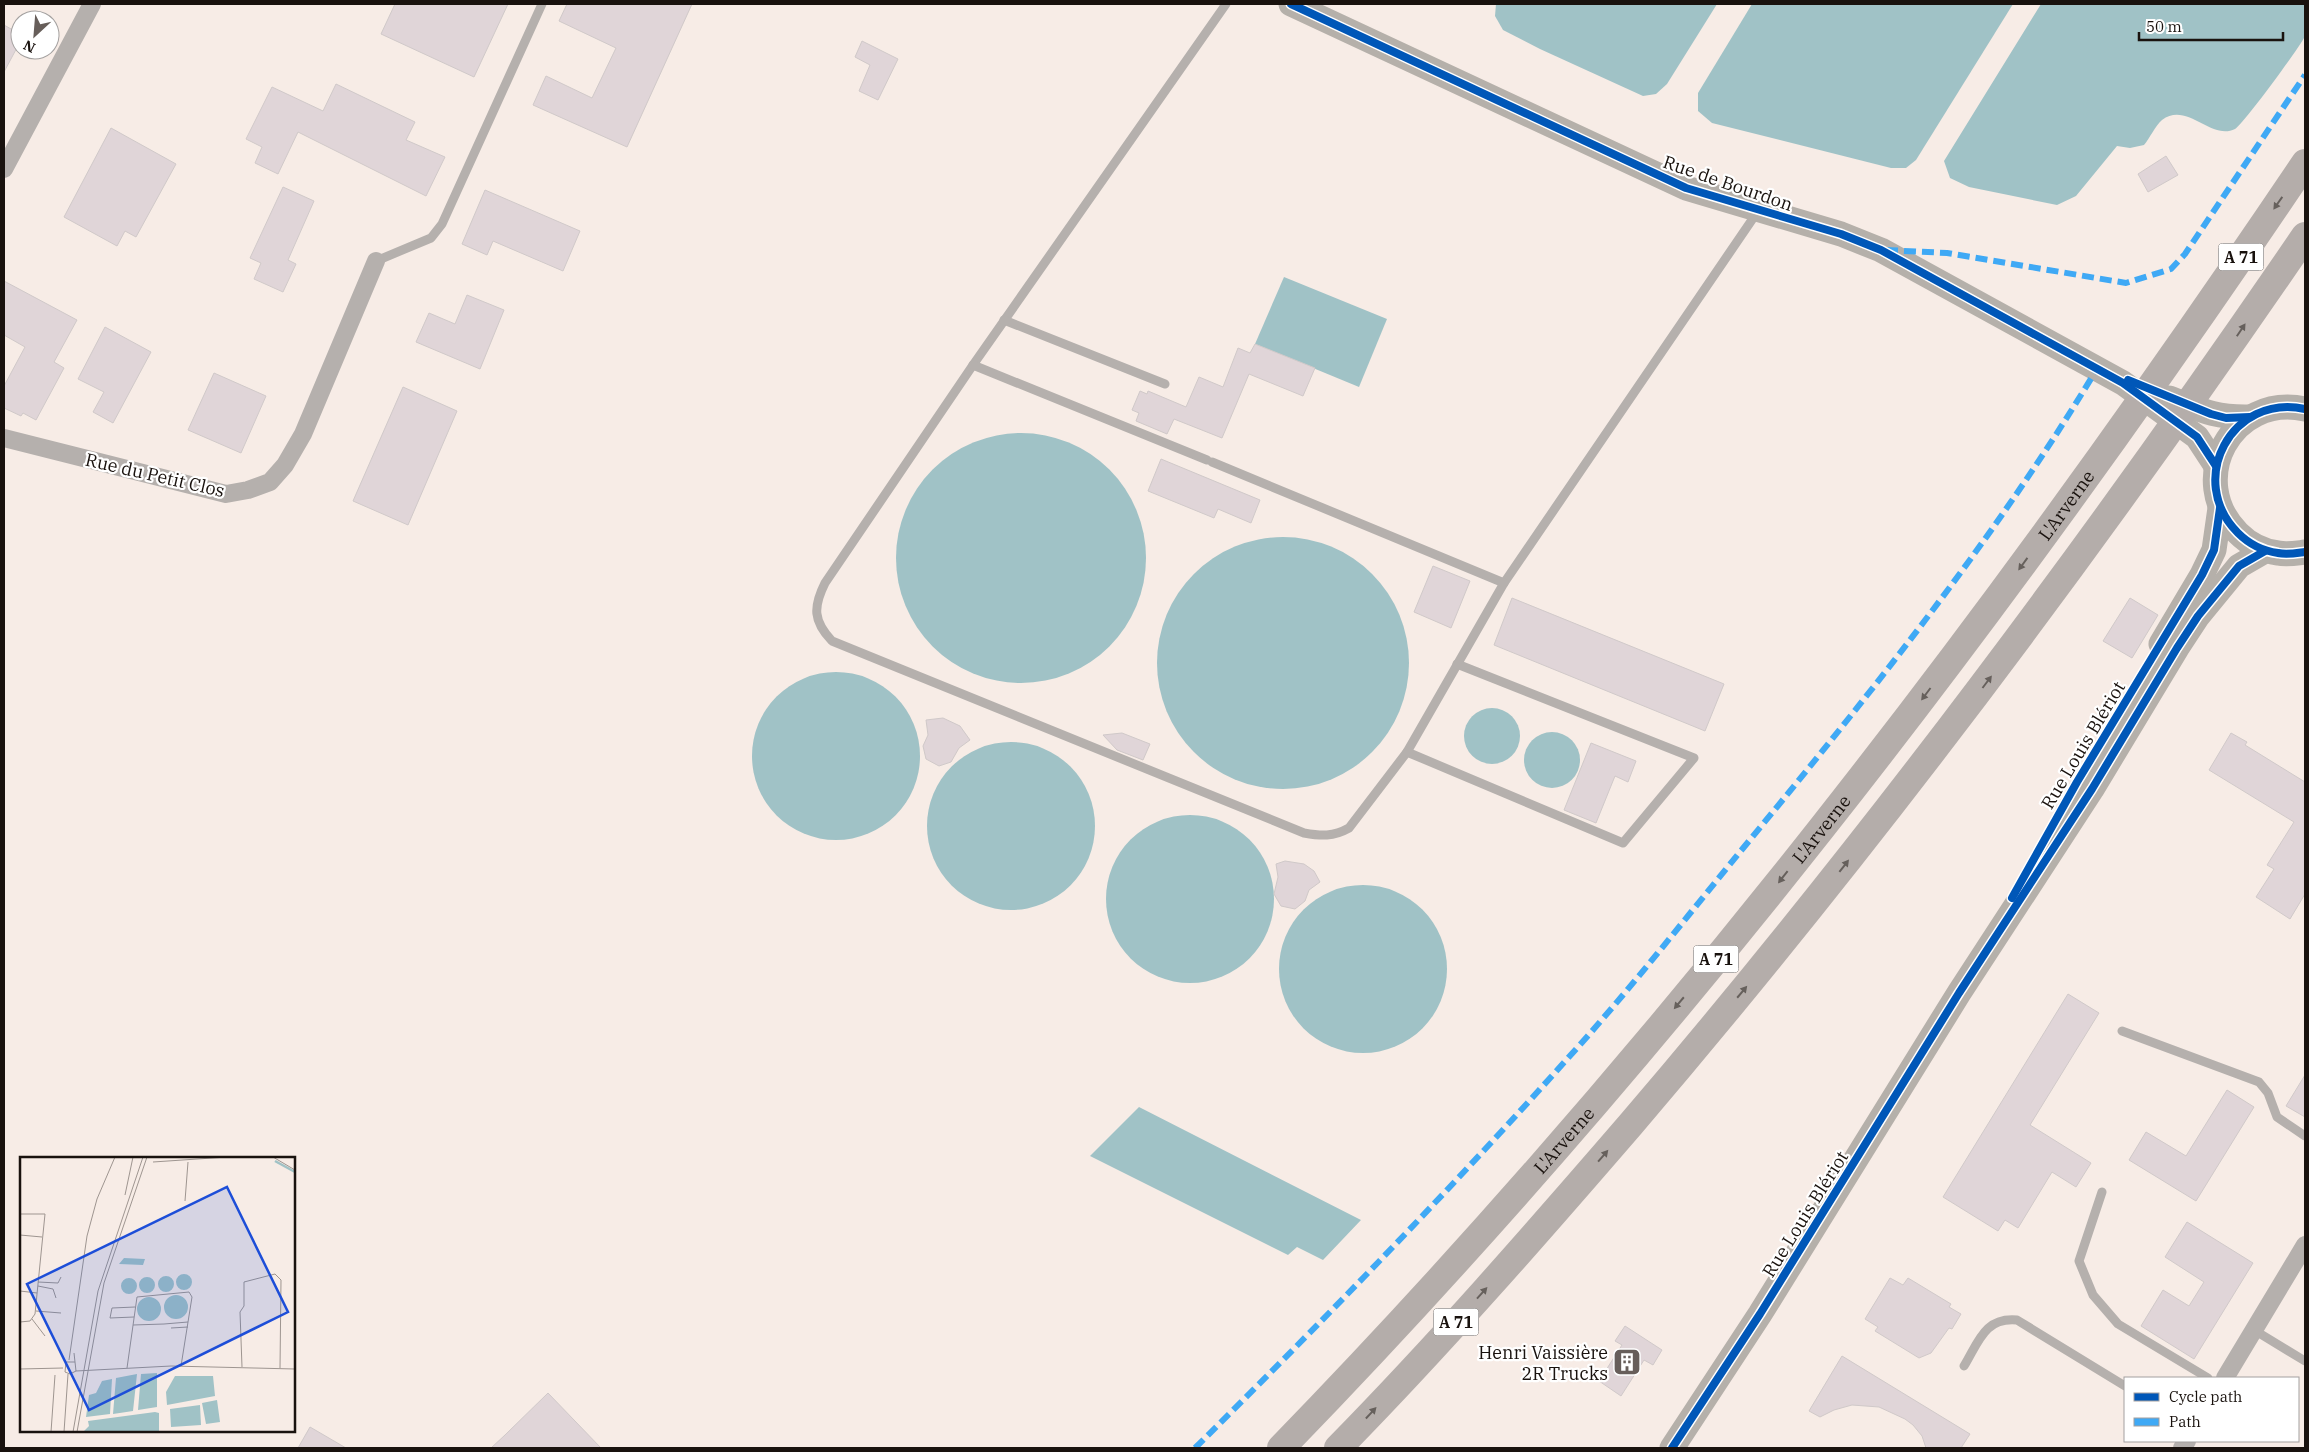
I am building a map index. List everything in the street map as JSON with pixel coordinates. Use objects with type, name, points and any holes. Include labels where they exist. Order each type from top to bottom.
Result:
[{"type":"highway","name":"L'Arverne","points":[[1281,1448],[1490,1223],[1588,1111],[1755,912],[1891,740],[2114,440],[2305,163]]},
{"type":"highway","name":"A 71","points":[[1338,1448],[1571,1193],[1786,938],[2026,631],[2214,370],[2305,236]]},
{"type":"main road","name":"Rue de Bourdon","points":[[1291,4],[1669,180],[1758,210],[1841,234],[1880,250],[2098,368],[2211,414],[2226,418],[2250,417]]},
{"type":"main road","name":"Rue de Bourdon","points":[[2098,368],[2197,437],[2216,466]]},
{"type":"main road","points":[[2300,404],[2265,410],[2250,417],[2228,437],[2216,466],[2215,492],[2226,521],[2247,542],[2265,551],[2280,554],[2305,552]]},
{"type":"main road","name":"Rue Louis Blériot","points":[[1959,993],[2077,782],[2202,575],[2214,550],[2220,508]]},
{"type":"main road","name":"Rue Louis Blériot","points":[[1672,1448],[1760,1314],[1959,993],[2092,789],[2198,616],[2239,566],[2265,551]]},
{"type":"street","points":[[4,169],[92,4]]},
{"type":"street","name":"Rue du Petit Clos","points":[[4,438],[226,494],[248,490],[270,482],[285,466],[303,434],[376,261]]},
{"type":"street","points":[[2226,1377],[2305,1245]]},
{"type":"lane","points":[[376,261],[431,238],[442,224],[542,4]]},
{"type":"lane","points":[[1226,4],[1004,320],[818,596],[816,610],[819,627],[832,641],[1304,833],[1321,836],[1336,835],[1349,828],[1407,752],[1504,583],[1758,210]]},
{"type":"lane","points":[[1004,320],[1165,384]]},
{"type":"lane","points":[[973,365],[1504,583]]},
{"type":"lane","points":[[1407,752],[1623,843],[1694,758],[1457,664]]},
{"type":"lane","points":[[2122,1031],[2259,1082],[2268,1093],[2277,1117],[2305,1136]]},
{"type":"lane","points":[[2102,1192],[2079,1261],[2093,1294],[2118,1324],[2206,1377]]},
{"type":"lane","points":[[1964,1366],[1988,1327],[2003,1319],[2017,1320],[2124,1385]]},
{"type":"lane","points":[[2254,1330],[2305,1361]]},
{"type":"water","points":[[1496,4],[1717,4],[1667,84],[1656,94],[1643,96],[1503,30],[1495,16]]},
{"type":"water","points":[[1752,4],[2013,4],[1916,160],[1906,168],[1891,168],[1712,123],[1698,111],[1698,93]]},
{"type":"water","points":[[2041,4],[2305,4],[2306,31],[2304,38],[2282,70],[2235,129],[2217,130],[2181,115],[2171,115],[2159,123],[2144,145],[2130,148],[2117,146],[2076,196],[2057,205],[1969,187],[1950,178],[1944,161]]},
{"type":"water","points":[[1284,277],[1387,319],[1359,387],[1255,344]]},
{"type":"water","points":[[1021,433],[1057,438],[1080,448],[1100,461],[1118,479],[1131,499],[1141,522],[1146,558],[1141,594],[1131,617],[1118,637],[1100,655],[1080,668],[1057,678],[1021,683],[985,678],[962,668],[942,655],[924,637],[911,617],[901,594],[896,558],[901,522],[911,499],[924,479],[942,461],[962,448],[985,438]]},
{"type":"water","points":[[1271,537],[1295,537],[1320,542],[1343,552],[1363,565],[1381,583],[1394,603],[1404,626],[1409,651],[1407,688],[1400,711],[1381,743],[1363,761],[1343,774],[1320,784],[1295,789],[1271,789],[1246,784],[1223,774],[1203,761],[1185,743],[1172,723],[1162,700],[1157,675],[1157,651],[1162,626],[1172,603],[1185,583],[1203,565],[1223,552],[1246,542]]},
{"type":"water","points":[[836,672],[860,676],[876,682],[901,703],[910,716],[916,732],[920,756],[916,780],[910,796],[889,821],[876,830],[860,836],[836,840],[812,836],[796,830],[771,809],[762,796],[756,780],[752,756],[756,732],[762,716],[783,691],[796,682],[812,676]]},
{"type":"water","points":[[1492,708],[1503,710],[1512,716],[1518,725],[1520,736],[1518,747],[1512,756],[1503,762],[1492,764],[1481,762],[1472,756],[1466,747],[1464,736],[1466,725],[1472,716],[1481,710]]},
{"type":"water","points":[[1552,732],[1563,734],[1572,740],[1578,749],[1580,760],[1578,771],[1572,780],[1563,786],[1552,788],[1541,786],[1532,780],[1526,771],[1524,760],[1526,749],[1532,740],[1541,734]]},
{"type":"water","points":[[1011,742],[1035,746],[1051,752],[1076,773],[1085,786],[1091,802],[1095,826],[1091,850],[1085,866],[1064,891],[1051,900],[1035,906],[1011,910],[987,906],[971,900],[946,879],[937,866],[931,850],[927,826],[931,802],[937,786],[958,761],[971,752],[987,746]]},
{"type":"water","points":[[1190,815],[1214,819],[1230,825],[1255,846],[1264,859],[1270,875],[1274,899],[1270,923],[1264,939],[1243,964],[1230,973],[1214,979],[1190,983],[1166,979],[1150,973],[1125,952],[1116,939],[1110,923],[1106,899],[1110,875],[1116,859],[1137,834],[1150,825],[1166,819]]},
{"type":"water","points":[[1363,885],[1387,889],[1403,895],[1428,916],[1437,929],[1443,945],[1447,969],[1443,993],[1437,1009],[1416,1034],[1403,1043],[1387,1049],[1363,1053],[1339,1049],[1323,1043],[1298,1022],[1289,1009],[1283,993],[1279,969],[1283,945],[1289,929],[1310,904],[1323,895],[1339,889]]},
{"type":"water","points":[[1139,1107],[1361,1220],[1323,1260],[1297,1247],[1288,1255],[1090,1156]]},
{"type":"building","points":[[395,4],[508,4],[474,77],[381,34]]},
{"type":"building","points":[[567,4],[692,4],[627,147],[533,105],[546,76],[592,98],[616,48],[559,21]]},
{"type":"building","points":[[4,25],[10,28],[10,60],[4,72]]},
{"type":"building","points":[[862,41],[898,59],[878,100],[859,91],[870,65],[855,57]]},
{"type":"building","points":[[336,84],[415,122],[406,140],[445,157],[426,196],[298,132],[278,174],[255,163],[262,147],[246,139],[272,87],[323,111]]},
{"type":"building","points":[[111,128],[176,164],[136,237],[125,231],[117,246],[64,217]]},
{"type":"building","points":[[2166,156],[2178,175],[2148,192],[2138,174]]},
{"type":"building","points":[[283,187],[314,201],[288,260],[296,264],[283,292],[254,279],[261,263],[250,258]]},
{"type":"building","points":[[485,190],[580,231],[563,271],[493,241],[487,255],[462,244]]},
{"type":"building","points":[[4,281],[77,320],[54,362],[64,368],[36,420],[23,413],[21,416],[4,408],[4,386],[25,347],[4,335]]},
{"type":"building","points":[[467,295],[504,310],[480,369],[416,342],[429,313],[455,324]]},
{"type":"building","points":[[105,327],[151,352],[113,423],[93,412],[104,392],[78,379]]},
{"type":"building","points":[[1255,344],[1315,368],[1303,396],[1249,374],[1222,438],[1174,419],[1167,434],[1136,421],[1139,413],[1132,410],[1140,391],[1147,394],[1148,391],[1186,407],[1199,377],[1223,387],[1238,348],[1250,353]]},
{"type":"building","points":[[214,373],[266,396],[241,453],[188,430]]},
{"type":"building","points":[[403,387],[457,411],[408,525],[353,501]]},
{"type":"building","points":[[1161,459],[1260,500],[1251,523],[1218,509],[1214,518],[1148,491]]},
{"type":"building","points":[[1433,566],[1470,581],[1451,628],[1414,612]]},
{"type":"building","points":[[1512,598],[1724,684],[1705,731],[1494,645]]},
{"type":"building","points":[[2130,598],[2158,615],[2132,658],[2103,641]]},
{"type":"building","points":[[943,718],[960,726],[970,740],[959,748],[951,762],[939,766],[926,759],[923,746],[928,735],[926,720]]},
{"type":"building","points":[[1122,733],[1150,744],[1143,760],[1117,750],[1103,735]]},
{"type":"building","points":[[2231,733],[2247,742],[2245,745],[2305,782],[2305,894],[2290,919],[2256,897],[2274,869],[2267,865],[2294,822],[2209,770]]},
{"type":"building","points":[[1591,743],[1636,761],[1628,782],[1615,776],[1596,823],[1564,810]]},
{"type":"building","points":[[1285,861],[1304,864],[1314,871],[1320,882],[1309,890],[1305,901],[1295,909],[1281,906],[1274,894],[1278,877],[1276,864]]},
{"type":"building","points":[[2068,994],[2099,1013],[2030,1125],[2091,1163],[2076,1187],[2052,1172],[2018,1228],[2005,1220],[1998,1231],[1943,1197]]},
{"type":"building","points":[[2305,1075],[2305,1117],[2286,1106]]},
{"type":"building","points":[[2227,1090],[2254,1107],[2196,1201],[2129,1160],[2146,1132],[2186,1156]]},
{"type":"building","points":[[2187,1222],[2253,1263],[2194,1359],[2141,1326],[2163,1290],[2189,1306],[2204,1282],[2165,1257]]},
{"type":"building","points":[[1890,1278],[1903,1285],[1908,1278],[1951,1304],[1949,1307],[1961,1314],[1952,1329],[1949,1328],[1931,1353],[1919,1358],[1875,1331],[1878,1327],[1865,1319]]},
{"type":"building","name":"Henri Vaissière 2R Trucks","points":[[1625,1326],[1662,1350],[1653,1365],[1644,1360],[1621,1396],[1599,1381],[1622,1345],[1615,1341]]},
{"type":"building","points":[[1842,1356],[1970,1434],[1961,1448],[1926,1448],[1922,1436],[1913,1425],[1905,1419],[1879,1407],[1852,1405],[1834,1410],[1820,1417],[1809,1411]]},
{"type":"building","points":[[548,1393],[601,1448],[491,1448],[505,1435]]},
{"type":"building","points":[[310,1427],[346,1448],[298,1448]]},
{"type":"marked path","points":[[1886,250],[1947,253],[2126,283],[2171,269],[2185,254],[2305,75]]},
{"type":"marked path","points":[[1195,1448],[1437,1201],[1577,1048],[1643,971],[1888,669],[2018,491],[2098,367]]},
{"type":"cycle path","points":[[1291,4],[1686,188],[1841,234],[1881,250],[2123,383],[2197,437],[2216,466]]},
{"type":"cycle path","points":[[2128,380],[2211,414],[2226,418],[2250,417]]},
{"type":"cycle path","points":[[2305,409],[2279,408],[2256,414],[2238,427],[2224,445],[2217,466],[2216,489],[2223,512],[2238,533],[2252,544],[2262,549],[2285,554],[2305,552]]},
{"type":"cycle path","points":[[2012,898],[2077,782],[2202,575],[2214,550],[2220,508]]},
{"type":"cycle path","points":[[1672,1448],[1760,1314],[1959,993],[2092,789],[2198,616],[2239,566],[2265,551]]},
{"type":"place","name":"Henri Vaissière 2R Trucks","points":[[1627,1362]]}]
